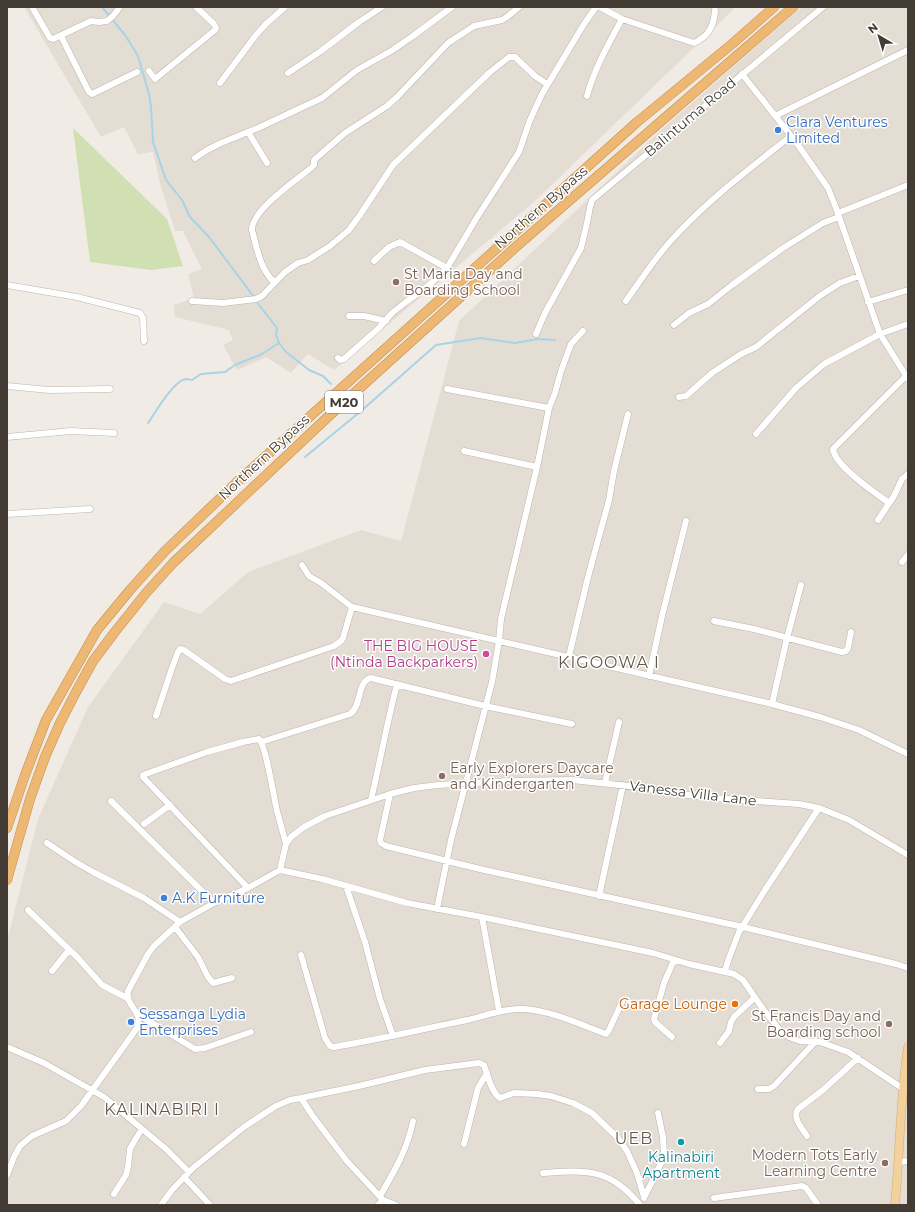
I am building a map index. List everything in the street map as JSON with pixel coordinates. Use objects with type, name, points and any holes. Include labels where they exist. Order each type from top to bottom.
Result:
[{"type":"highway","name":"Northern Bypass","points":[[7,828],[46,720],[97,630],[165,551],[236,483],[636,123],[732,44],[774,7]]},
{"type":"highway","name":"Northern Bypass","points":[[7,880],[30,799],[45,757],[76,692],[94,661],[114,633],[173,563],[343,403],[518,245],[793,7]]},
{"type":"main road","points":[[895,1205],[899,1162],[902,1088],[908,1047]]},
{"type":"street","points":[[32,7],[50,38],[54,40],[91,21],[100,22],[107,20],[113,16],[120,7]]},
{"type":"street","points":[[149,71],[155,79],[215,30],[216,28],[214,24],[196,7]]},
{"type":"street","points":[[220,83],[256,35],[285,7]]},
{"type":"street","points":[[288,73],[322,51],[382,7]]},
{"type":"street","points":[[195,158],[206,150],[322,98],[357,70],[391,51],[452,7]]},
{"type":"street","points":[[274,282],[268,276],[262,265],[252,230],[252,226],[261,210],[288,186],[312,168],[314,160],[345,133],[387,106],[448,44],[474,26],[502,20],[519,7]]},
{"type":"street","points":[[338,358],[340,360],[344,359],[386,321],[392,313],[428,286],[447,268],[476,219],[519,152],[530,120],[547,84],[596,7]]},
{"type":"street","points":[[600,7],[622,18],[694,43],[702,39],[710,30],[714,22],[715,10]]},
{"type":"street","points":[[742,74],[823,7]]},
{"type":"street","points":[[587,96],[598,67],[622,18]]},
{"type":"street","points":[[61,36],[89,92],[92,94],[136,72]]},
{"type":"street","points":[[775,116],[908,50]]},
{"type":"street","points":[[192,301],[219,303],[256,299],[262,296],[285,272],[298,263],[308,260],[330,246],[349,230],[393,165],[489,73],[509,57],[515,57],[535,76],[547,84]]},
{"type":"street","name":"Balintuma Road","points":[[536,334],[545,313],[581,248],[592,200],[742,74],[791,136],[828,188],[880,334],[907,377]]},
{"type":"street","points":[[248,132],[267,163]]},
{"type":"street","points":[[626,301],[651,265],[679,231],[709,203],[791,136]]},
{"type":"street","points":[[674,325],[689,313],[708,304],[783,248],[823,223],[908,185]]},
{"type":"street","points":[[374,261],[389,247],[400,242],[447,268]]},
{"type":"street","points":[[679,397],[686,396],[712,373],[741,354],[756,347],[821,295],[840,283],[859,276]]},
{"type":"street","points":[[7,285],[77,297],[140,313],[143,318],[144,341]]},
{"type":"street","points":[[868,302],[908,290]]},
{"type":"street","points":[[349,316],[364,316],[386,321]]},
{"type":"street","points":[[756,434],[796,388],[824,364],[880,334],[908,324]]},
{"type":"street","points":[[436,908],[446,860],[492,682],[506,596],[537,467],[549,408],[556,393],[561,371],[571,344],[582,331]]},
{"type":"street","points":[[889,503],[844,468],[834,454],[833,449],[907,377]]},
{"type":"street","points":[[7,386],[49,390],[110,389]]},
{"type":"street","points":[[447,389],[549,408]]},
{"type":"street","points":[[569,656],[588,577],[609,500],[614,471],[628,414]]},
{"type":"street","points":[[7,437],[71,431],[114,432]]},
{"type":"street","points":[[464,451],[537,467]]},
{"type":"street","points":[[878,520],[902,479],[908,474]]},
{"type":"street","points":[[7,514],[90,509]]},
{"type":"street","points":[[649,676],[662,616],[686,521]]},
{"type":"street","points":[[902,562],[908,555]]},
{"type":"street","points":[[302,565],[309,576],[321,583],[352,607],[772,704],[820,717],[859,730],[908,754]]},
{"type":"street","points":[[772,704],[801,585]]},
{"type":"street","points":[[156,716],[180,649],[184,650],[225,679],[231,681],[339,643],[343,638],[352,607]]},
{"type":"street","points":[[714,621],[742,626],[842,652],[846,651],[848,648],[851,632]]},
{"type":"street","points":[[248,888],[143,777],[144,774],[200,754],[256,739],[262,742],[353,713],[364,681],[368,678],[485,706],[572,724]]},
{"type":"street","points":[[371,800],[397,684]]},
{"type":"street","points":[[605,783],[619,722]]},
{"type":"street","points":[[262,742],[286,844],[280,870]]},
{"type":"street","name":"Vanessa Villa Lane","points":[[286,844],[296,832],[325,816],[390,794],[414,788],[438,784],[572,780],[623,785],[712,798],[799,804],[819,808],[849,820],[908,855]]},
{"type":"street","points":[[599,896],[623,785]]},
{"type":"street","points":[[390,794],[380,840],[386,846],[480,869],[743,927],[908,968]]},
{"type":"street","points":[[111,801],[214,903]]},
{"type":"street","points":[[144,824],[170,805]]},
{"type":"street","points":[[725,971],[737,937],[765,890],[819,808]]},
{"type":"street","points":[[47,843],[93,872],[144,898],[180,922]]},
{"type":"street","points":[[127,998],[130,986],[148,954],[154,946],[180,922],[214,903],[248,888],[280,870],[322,879],[406,903],[482,917],[653,953],[674,960],[734,974],[743,980],[754,998],[784,1034],[794,1039],[816,1041],[848,1052],[902,1088]]},
{"type":"street","points":[[346,886],[365,942],[393,1036]]},
{"type":"street","points":[[7,1174],[20,1146],[32,1136],[66,1121],[81,1106],[139,1024],[137,1014],[127,998],[102,984],[28,910]]},
{"type":"street","points":[[482,917],[499,1012]]},
{"type":"street","points":[[175,927],[198,957],[208,977],[213,983],[232,978]]},
{"type":"street","points":[[52,971],[69,950]]},
{"type":"street","points":[[301,955],[325,1038],[330,1046],[338,1046],[393,1036],[514,1009],[526,1009],[568,1019],[606,1034],[610,1030],[622,1002]]},
{"type":"street","points":[[672,1037],[655,1022],[654,1019],[664,982],[674,960]]},
{"type":"street","points":[[720,1043],[729,1031],[734,1017],[754,998]]},
{"type":"street","points":[[137,1014],[195,1049],[205,1048],[251,1032]]},
{"type":"street","points":[[758,1089],[769,1089],[774,1086],[816,1041]]},
{"type":"street","points":[[7,1047],[44,1063],[93,1090],[166,1148],[189,1172]]},
{"type":"street","points":[[807,1136],[796,1119],[796,1112],[829,1085],[858,1058]]},
{"type":"street","points":[[161,1205],[189,1172],[244,1127],[276,1106],[290,1100],[359,1086],[425,1070],[482,1063],[494,1093],[500,1098],[514,1093],[551,1096],[573,1103],[598,1117],[618,1138],[627,1151],[637,1173],[644,1197]]},
{"type":"street","points":[[464,1144],[478,1088],[487,1073]]},
{"type":"street","points":[[300,1098],[346,1160],[381,1198],[396,1205]]},
{"type":"street","points":[[542,1173],[586,1172],[601,1175],[617,1182],[641,1205],[664,1157],[663,1137],[658,1113]]},
{"type":"street","points":[[378,1205],[405,1149],[413,1120]]},
{"type":"street","points":[[114,1194],[126,1175],[130,1149],[134,1140],[142,1129]]},
{"type":"street","points":[[899,1162],[908,1161]]},
{"type":"street","points":[[184,1177],[210,1205]]},
{"type":"street","points":[[714,1198],[802,1186],[806,1188],[818,1205]]},
{"type":"shaded area","points":[[24,7],[736,7],[534,202],[334,370],[308,354],[291,373],[266,357],[237,370],[223,345],[233,340],[229,330],[175,317],[174,305],[194,298],[188,274],[202,269],[183,231],[175,231],[161,187],[153,152],[138,154],[124,127],[101,137]]},
{"type":"shaded area","points":[[801,7],[908,7],[908,1205],[7,1205],[7,941],[38,819],[88,707],[164,602],[200,614],[248,572],[361,530],[401,541],[459,321],[660,131]]},
{"type":"green space","points":[[73,128],[167,219],[183,266],[151,270],[90,262]]},
{"type":"waterway","points":[[102,7],[125,35],[138,56],[149,94],[153,142],[166,180],[182,200],[190,217],[209,237],[254,297]]},
{"type":"waterway","points":[[256,301],[277,328],[276,335],[279,343],[286,352],[309,370],[323,376],[331,384]]},
{"type":"waterway","points":[[305,457],[361,411],[436,345],[480,338],[515,343],[538,339],[555,340]]},
{"type":"waterway","points":[[148,423],[160,405],[181,381],[186,379],[192,380],[201,374],[225,372],[235,365],[262,354],[279,343]]},
{"type":"waterway","points":[[358,408],[361,411]]},
{"type":"place","name":"Clara Ventures Limited","points":[[778,130]]},
{"type":"place","name":"St Maria Day and Boarding School","points":[[396,282]]},
{"type":"place","name":"THE BIG HOUSE (Ntinda Backparkers)","points":[[486,654]]},
{"type":"place","name":"Early Explorers Daycare and Kindergarten","points":[[442,776]]},
{"type":"place","name":"A.K Furniture","points":[[164,898]]},
{"type":"place","name":"Garage Lounge","points":[[735,1004]]},
{"type":"place","name":"Sessanga Lydia Enterprises","points":[[131,1022]]},
{"type":"place","name":"St Francis Day and Boarding school","points":[[889,1024]]},
{"type":"place","name":"Kalinabiri Apartment","points":[[681,1142]]},
{"type":"place","name":"Modern Tots Early Learning Centre","points":[[885,1163]]},
{"type":"district","name":"KIGOOWA I","points":[[609,662]]},
{"type":"district","name":"KALINABIRI I","points":[[162,1109]]},
{"type":"district","name":"UEB","points":[[634,1138]]}]
